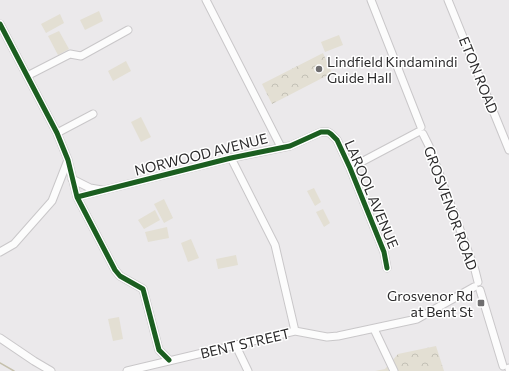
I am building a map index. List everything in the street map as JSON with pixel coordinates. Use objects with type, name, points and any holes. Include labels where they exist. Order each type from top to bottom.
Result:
[{"type":"street","points":[[206,0],[281,147]]},
{"type":"street","name":"GROSVENOR ROAD","points":[[371,0],[475,270],[477,286],[506,369]]},
{"type":"street","name":"ETON ROAD","points":[[448,0],[509,150]]},
{"type":"street","points":[[0,24],[57,132],[68,160],[77,197],[115,270],[120,276],[143,289],[159,350],[169,360]]},
{"type":"street","points":[[27,76],[70,54],[81,56],[128,30]]},
{"type":"street","points":[[57,132],[93,114]]},
{"type":"street","points":[[350,168],[421,131]]},
{"type":"street","name":"NORWOOD AVENUE","points":[[77,197],[231,158],[290,146],[321,132],[330,132]]},
{"type":"street","name":"LAROOL AVENUE","points":[[330,132],[337,140],[350,168],[384,252],[387,268]]},
{"type":"street","points":[[231,158],[275,245],[296,331]]},
{"type":"street","points":[[0,252],[14,244],[52,201],[68,160]]},
{"type":"street","points":[[72,179],[90,188],[104,191]]},
{"type":"street","name":"BENT STREET","points":[[126,371],[296,331],[327,337],[338,336],[417,318],[477,286]]},
{"type":"street","points":[[374,328],[394,371]]},
{"type":"street","points":[[0,338],[34,361],[52,371]]},
{"type":"street","points":[[236,346],[248,371]]},
{"type":"green space","points":[[99,11],[103,21],[85,30],[80,20]]},
{"type":"green space","points":[[60,14],[64,23],[46,33],[41,24]]},
{"type":"green space","points":[[59,31],[69,49],[58,55],[48,36]]},
{"type":"green space","points":[[339,35],[343,45],[325,52],[321,42]]},
{"type":"green space","points":[[323,53],[332,73],[272,104],[262,84]]},
{"type":"green space","points":[[126,61],[131,71],[113,81],[108,71]]},
{"type":"green space","points":[[141,117],[151,137],[141,142],[131,122]]},
{"type":"green space","points":[[314,188],[321,202],[315,206],[307,191]]},
{"type":"green space","points":[[164,199],[173,218],[164,223],[154,204]]},
{"type":"green space","points":[[323,209],[330,223],[324,227],[316,212]]},
{"type":"green space","points":[[155,210],[160,220],[144,229],[138,220]]},
{"type":"green space","points":[[167,227],[169,238],[148,242],[145,232]]},
{"type":"green space","points":[[191,239],[199,258],[188,262],[181,243]]},
{"type":"green space","points":[[236,255],[238,265],[218,269],[216,259]]},
{"type":"green space","points":[[119,317],[123,339],[113,341],[108,319]]},
{"type":"green space","points":[[436,346],[444,371],[375,371],[385,369],[398,354]]},
{"type":"waterway","points":[[0,363],[14,371]]},
{"type":"cycle path","points":[[0,24],[57,133],[68,160],[77,197],[115,270],[120,276],[143,289],[159,350],[169,360]]},
{"type":"cycle path","points":[[77,197],[231,158],[290,146],[321,132],[328,132],[337,140],[350,168],[384,252],[387,268]]},
{"type":"place","name":"Lindfield Kindamindi Guide Hall","points":[[319,69]]},
{"type":"place","name":"Grosvenor Rd at Bent St","points":[[481,303]]}]
